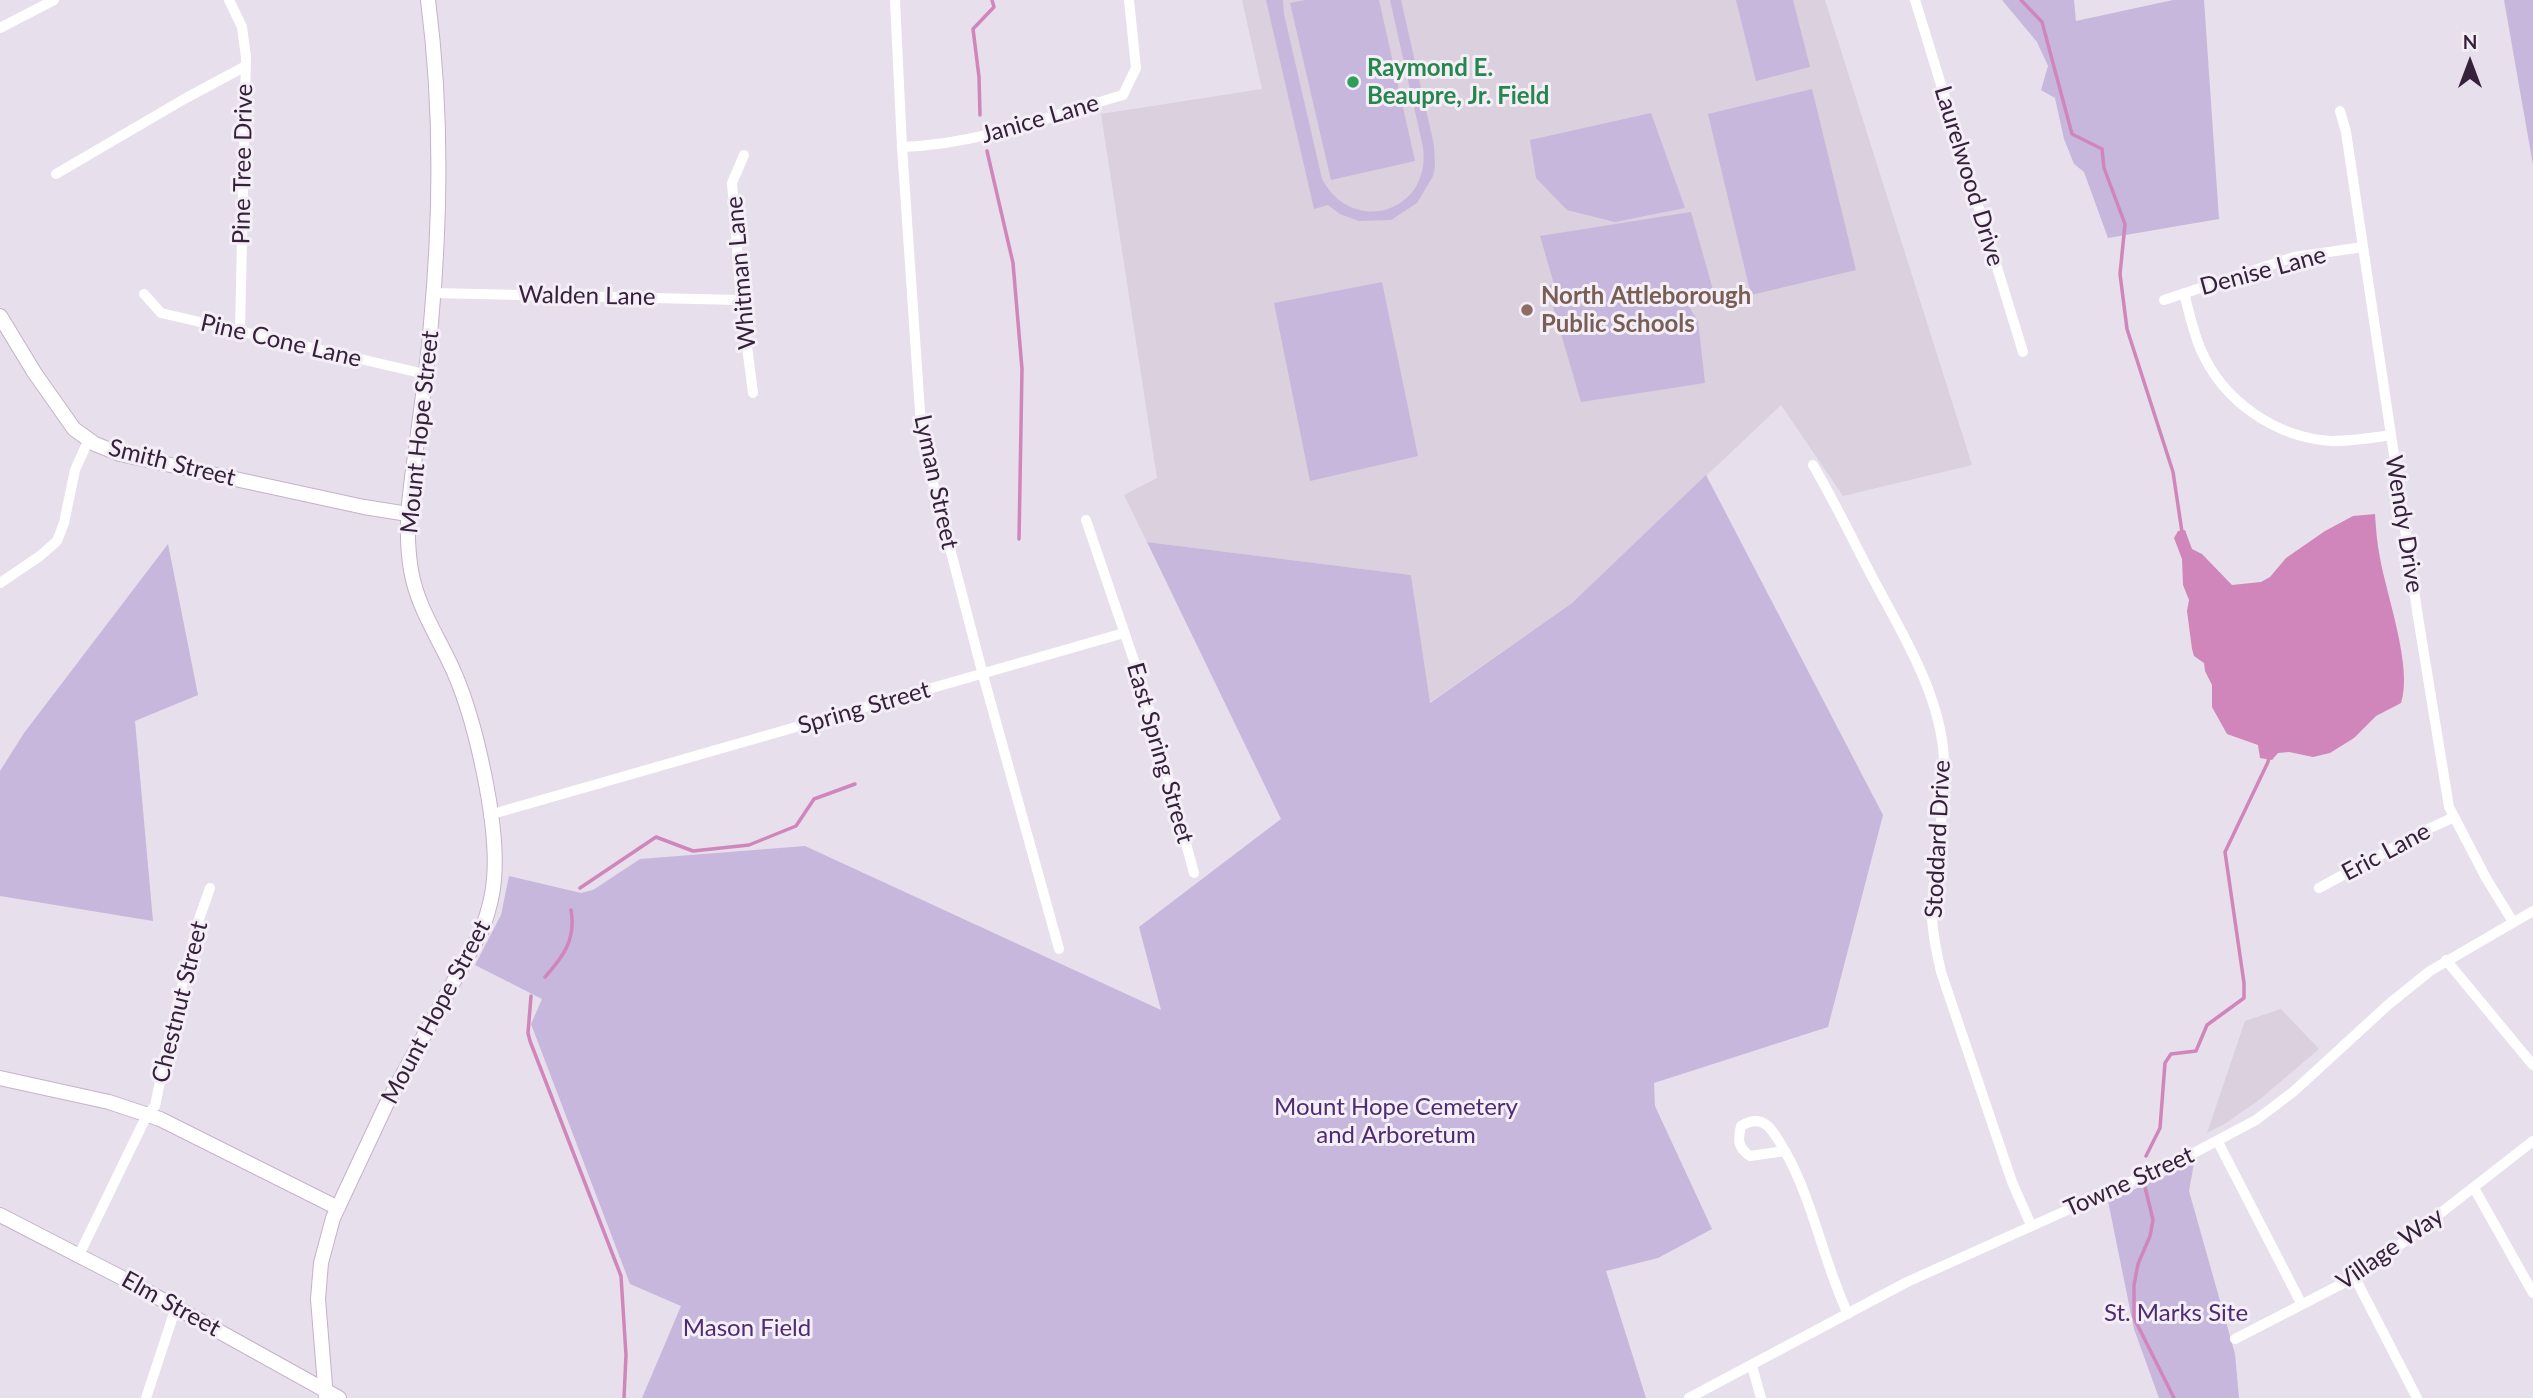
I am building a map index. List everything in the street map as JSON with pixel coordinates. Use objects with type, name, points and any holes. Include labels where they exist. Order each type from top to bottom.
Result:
[{"type":"street","points":[[0,28],[54,0]]},
{"type":"street","name":"Pine Tree Drive","points":[[229,0],[242,27],[245,43],[240,331]]},
{"type":"street","name":"Mount Hope Street","points":[[326,1394],[318,1299],[321,1263],[338,1208],[386,1105],[482,930],[490,906],[494,879],[494,850],[475,740],[454,672],[420,603],[411,573],[407,539],[433,293],[439,133],[437,80],[428,0]]},
{"type":"street","name":"Janice Lane","points":[[902,146],[922,146],[972,138],[1123,95],[1136,68],[1129,0]]},
{"type":"street","name":"Laurelwood Drive","points":[[1915,0],[2023,352]]},
{"type":"street","name":"Lyman Street","points":[[895,1],[922,441],[1059,949]]},
{"type":"street","points":[[56,174],[244,67]]},
{"type":"street","name":"Wendy Drive","points":[[2340,111],[2346,132],[2449,807],[2513,922]]},
{"type":"street","name":"Whitman Lane","points":[[744,155],[732,183],[741,300],[753,393]]},
{"type":"street","name":"Denise Lane","points":[[2164,300],[2294,257],[2363,247]]},
{"type":"street","name":"Walden Lane","points":[[433,293],[741,300]]},
{"type":"street","points":[[2184,293],[2201,351],[2221,384],[2252,414],[2291,434],[2332,441],[2391,435]]},
{"type":"street","name":"Pine Cone Lane","points":[[144,294],[161,313],[425,374]]},
{"type":"street","name":"Smith Street","points":[[0,316],[55,404],[74,429],[120,454],[364,507],[408,513]]},
{"type":"street","points":[[0,583],[57,541],[64,523],[75,470],[89,439]]},
{"type":"street","name":"Stoddard Drive","points":[[1814,465],[1931,697],[1944,758],[1933,889],[1934,940],[1941,972],[2012,1182],[2031,1225]]},
{"type":"street","points":[[1086,520],[1124,633]]},
{"type":"street","name":"Spring Street","points":[[489,815],[1124,633]]},
{"type":"street","name":"East Spring Street","points":[[1124,633],[1143,687],[1194,873]]},
{"type":"street","name":"Eric Lane","points":[[2319,888],[2454,817]]},
{"type":"street","name":"Chestnut Street","points":[[147,1115],[155,1106],[198,922],[210,888]]},
{"type":"street","name":"Towne Street","points":[[1689,1398],[1907,1282],[2218,1142],[2256,1120],[2293,1092],[2389,1004],[2446,960],[2533,911]]},
{"type":"street","points":[[2446,960],[2533,1065]]},
{"type":"street","name":"Chestnut Street","points":[[0,1078],[109,1102],[147,1115],[338,1208]]},
{"type":"street","points":[[79,1255],[147,1115]]},
{"type":"street","points":[[1785,1151],[1749,1156],[1741,1150],[1738,1140],[1741,1126],[1748,1121],[1759,1120],[1771,1126],[1785,1151],[1797,1174],[1814,1213],[1836,1288],[1848,1314]]},
{"type":"street","name":"Village Way","points":[[2235,1339],[2301,1303],[2355,1278],[2533,1141]]},
{"type":"street","points":[[2218,1142],[2301,1303]]},
{"type":"street","points":[[2474,1188],[2533,1293]]},
{"type":"street","name":"Elm Street","points":[[0,1214],[176,1307],[326,1394],[339,1398]]},
{"type":"street","points":[[2355,1278],[2417,1398]]},
{"type":"street","points":[[146,1398],[176,1307]]},
{"type":"street","points":[[1752,1366],[1761,1398]]},
{"type":"shaded area","name":"North Attleborough Public Schools","points":[[1242,0],[1825,0],[1972,465],[1843,496],[1781,405],[1572,603],[1429,703],[1411,575],[1147,542],[1124,495],[1157,478],[1101,114],[1262,89]]},
{"type":"shaded area","points":[[2375,514],[2379,553],[2398,632],[2404,671],[2401,703],[2376,716],[2354,738],[2330,753],[2313,757],[2289,752],[2278,753],[2272,760],[2260,758],[2258,745],[2227,734],[2212,707],[2212,685],[2204,663],[2194,656],[2192,649],[2187,611],[2189,600],[2183,585],[2182,559],[2174,538],[2178,531],[2185,530],[2192,549],[2202,554],[2232,585],[2261,582],[2270,577],[2286,558],[2325,531],[2353,516]]},
{"type":"shaded area","points":[[2281,1009],[2319,1049],[2259,1100],[2207,1133],[2245,1021]]},
{"type":"green space","points":[[1266,0],[1283,0],[1322,179],[1336,197],[1352,208],[1370,212],[1388,209],[1403,201],[1415,188],[1423,169],[1423,147],[1390,0],[1401,0],[1434,145],[1435,166],[1433,176],[1417,203],[1391,220],[1359,221],[1340,214],[1328,205],[1314,209]]},
{"type":"green space","name":"Raymond E. Beaupre, Jr. Field","points":[[1305,0],[1379,0],[1415,161],[1331,180],[1290,3]]},
{"type":"green space","points":[[1736,0],[1793,0],[1810,67],[1756,81]]},
{"type":"green space","points":[[2002,0],[2074,0],[2076,21],[2173,0],[2204,0],[2219,219],[2108,238],[2084,172],[2074,164],[2064,139],[2055,98],[2041,90],[2048,66],[2037,42]]},
{"type":"green space","points":[[2504,0],[2533,0],[2533,165]]},
{"type":"green space","points":[[1812,89],[1856,270],[1751,295],[1708,114]]},
{"type":"green space","points":[[1651,113],[1685,208],[1615,222],[1567,210],[1536,178],[1530,140]]},
{"type":"green space","points":[[1691,212],[1715,297],[1686,302],[1698,321],[1705,383],[1581,402],[1547,286],[1554,284],[1540,236]]},
{"type":"green space","points":[[1382,282],[1418,456],[1310,481],[1274,303]]},
{"type":"green space","name":"Mount Hope Cemetery and Arboretum","points":[[1706,475],[1883,815],[1828,1027],[1654,1083],[1655,1106],[1712,1229],[1658,1258],[1606,1271],[1646,1398],[642,1398],[681,1306],[630,1284],[531,1024],[542,999],[475,965],[501,915],[509,876],[581,893],[593,890],[640,859],[805,846],[1161,1010],[1139,927],[1281,819],[1147,542],[1411,575],[1430,703],[1572,603]]},
{"type":"green space","points":[[168,544],[198,695],[135,721],[153,921],[0,896],[0,771],[24,733]]},
{"type":"green space","name":"St. Marks Site","points":[[2194,1163],[2189,1191],[2235,1354],[2239,1398],[2159,1398],[2134,1329],[2108,1201]]},
{"type":"waterway","points":[[980,115],[973,29],[994,7],[992,0]]},
{"type":"waterway","points":[[2021,0],[2042,22],[2072,134],[2102,149],[2104,168],[2125,224],[2120,274],[2127,329],[2173,472],[2182,532]]},
{"type":"waterway","points":[[987,151],[1013,263],[1022,369],[1019,539]]},
{"type":"waterway","points":[[2146,1156],[2160,1128],[2165,1063],[2171,1054],[2196,1051],[2207,1025],[2244,998],[2225,852],[2269,756]]},
{"type":"waterway","points":[[580,888],[656,837],[693,851],[749,845],[796,826],[814,799],[855,784]]},
{"type":"waterway","points":[[545,977],[567,946],[572,930],[571,910]]},
{"type":"waterway","points":[[531,996],[528,1033],[530,1041],[621,1276],[626,1355],[624,1398]]},
{"type":"waterway","points":[[2145,1187],[2153,1220],[2150,1236],[2138,1264],[2134,1285],[2134,1318],[2174,1398]]},
{"type":"place","name":"Raymond E. Beaupre, Jr. Field","points":[[1353,82]]},
{"type":"place","name":"North Attleborough Public Schools","points":[[1527,310]]},
{"type":"park label","name":"Mason Field","points":[[747,1328]]}]
